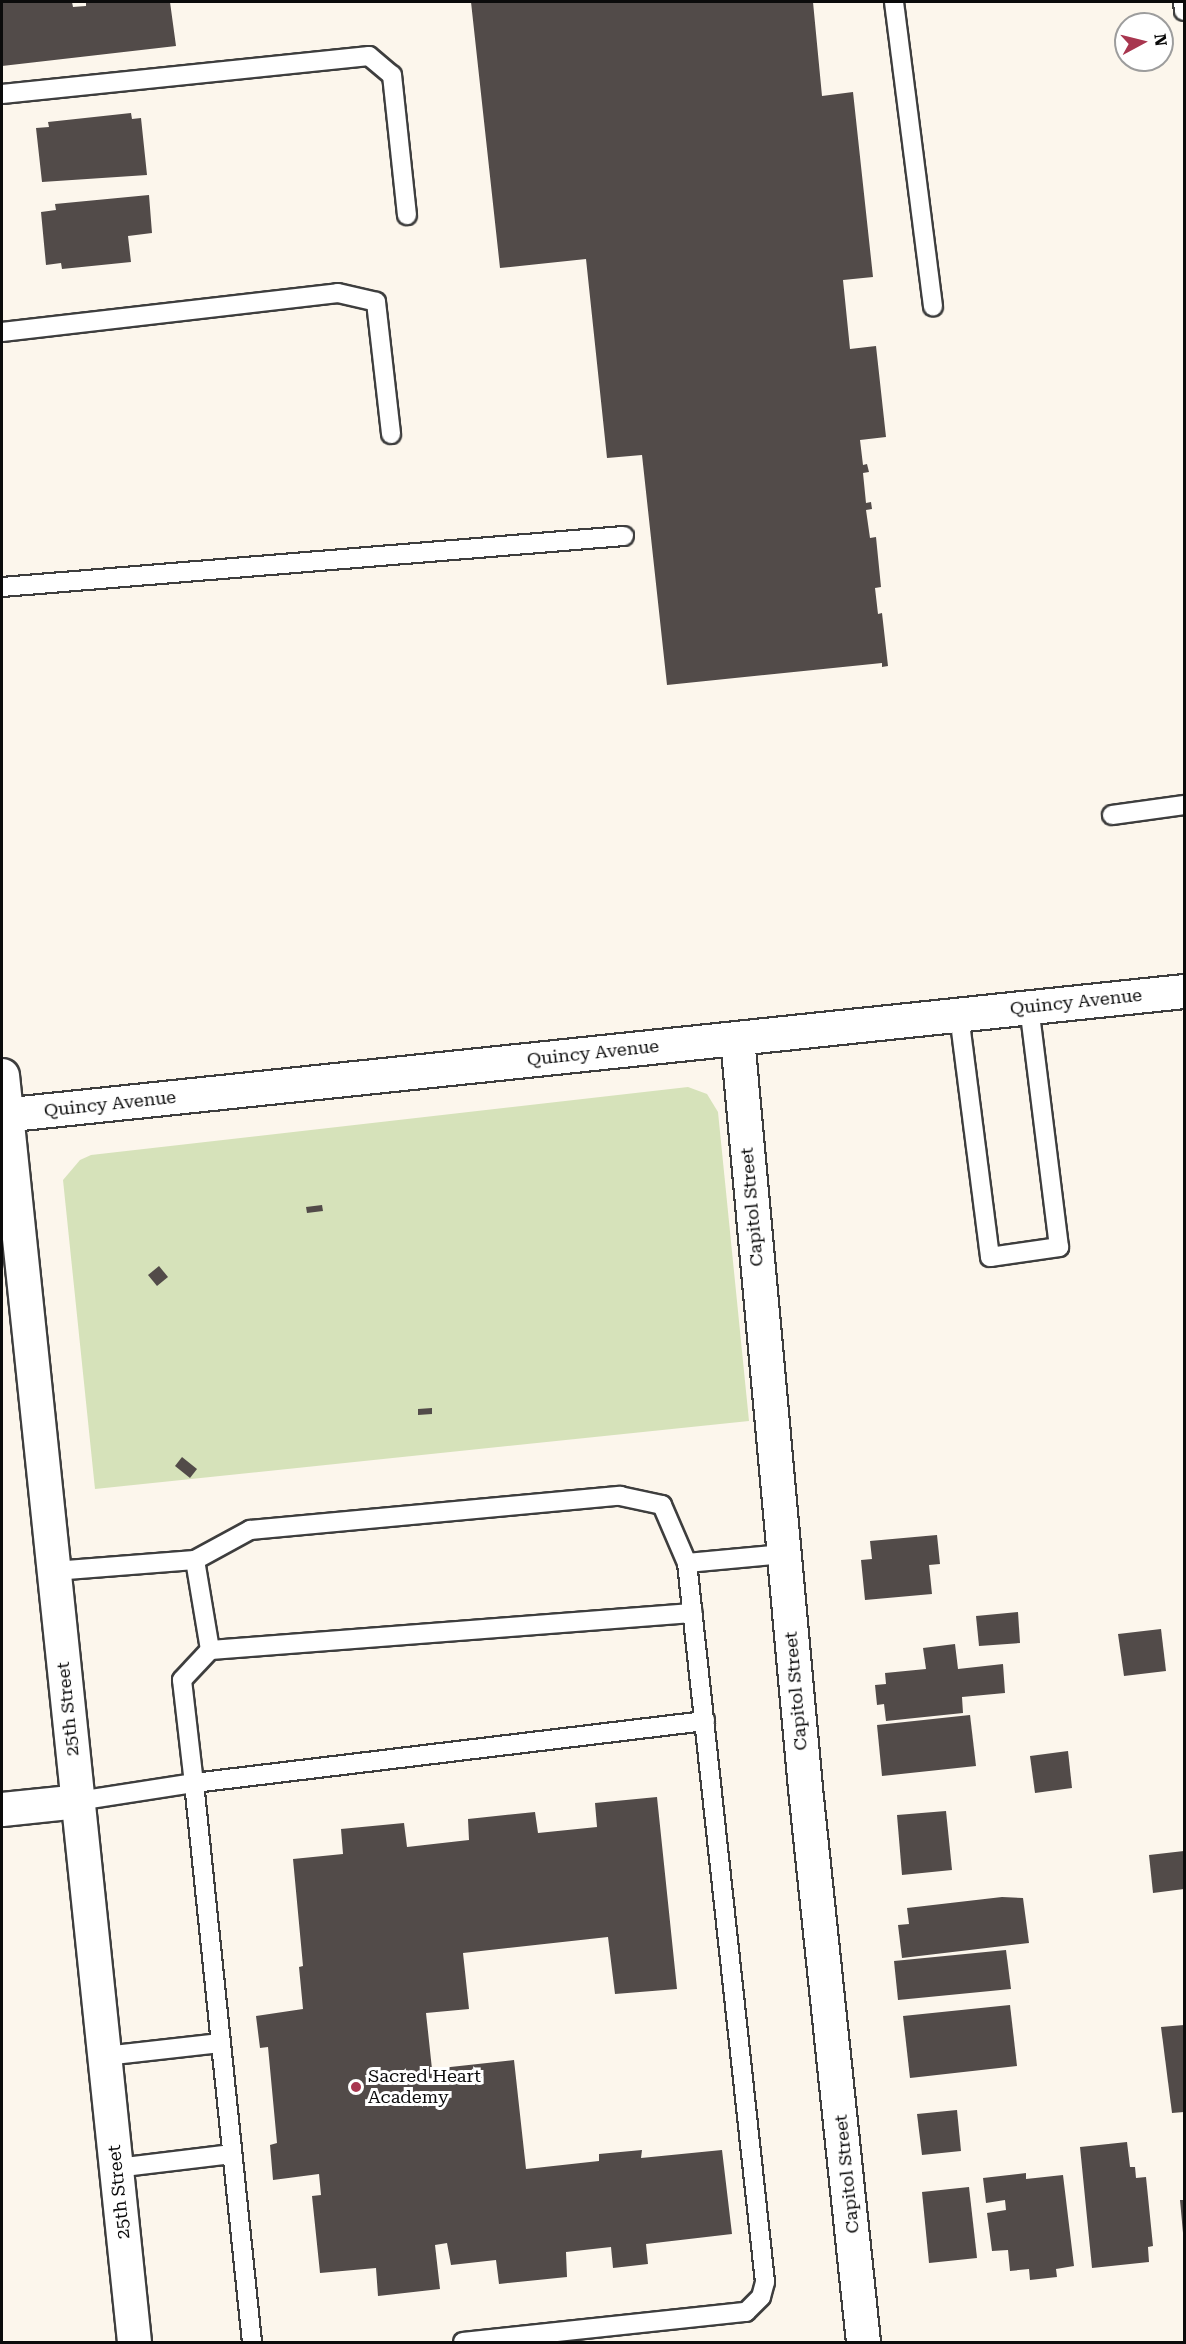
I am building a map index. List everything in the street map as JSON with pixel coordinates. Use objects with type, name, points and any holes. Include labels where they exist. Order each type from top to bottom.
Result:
[{"type":"street","name":"Quincy Avenue","points":[[4,1114],[1185,991]]},
{"type":"street","name":"Capitol Street","points":[[737,1038],[783,1554],[863,2343]]},
{"type":"street","name":"25th Street","points":[[2,1075],[4,1114],[135,2343]]},
{"type":"street","points":[[2,1809],[78,1801]]},
{"type":"lane","points":[[894,2],[933,307]]},
{"type":"lane","points":[[1183,2],[1185,11]]},
{"type":"lane","points":[[2,94],[369,56],[392,75],[407,215]]},
{"type":"lane","points":[[2,332],[338,293],[376,302],[391,434]]},
{"type":"lane","points":[[2,587],[624,536]]},
{"type":"lane","points":[[1112,815],[1185,806]]},
{"type":"lane","points":[[959,1015],[990,1257],[1059,1246],[1029,1007]]},
{"type":"lane","points":[[54,1571],[195,1560],[250,1530],[620,1496],[662,1505],[687,1563],[765,2282],[761,2297],[746,2312],[463,2343]]},
{"type":"lane","points":[[687,1563],[783,1554]]},
{"type":"lane","points":[[195,1560],[210,1650]]},
{"type":"lane","points":[[252,2343],[182,1680],[210,1650],[693,1613]]},
{"type":"lane","points":[[78,1801],[194,1783],[705,1721]]},
{"type":"lane","points":[[105,2056],[220,2043]]},
{"type":"lane","points":[[116,2168],[231,2154]]},
{"type":"green space","points":[[688,1087],[707,1094],[718,1112],[749,1421],[95,1489],[63,1180],[80,1160],[91,1155]]},
{"type":"building","points":[[2,2],[72,2],[73,7],[86,6],[86,2],[170,2],[176,46],[2,66]]},
{"type":"building","points":[[471,2],[813,2],[822,96],[853,92],[873,277],[843,280],[850,349],[876,346],[886,437],[860,440],[863,465],[867,464],[869,472],[863,473],[866,503],[871,502],[872,509],[866,510],[870,538],[876,537],[881,587],[875,588],[878,614],[882,613],[888,666],[882,667],[882,663],[667,685],[642,455],[607,458],[586,259],[500,268]]},
{"type":"building","points":[[131,113],[132,119],[141,118],[147,175],[42,182],[36,128],[49,127],[48,122]]},
{"type":"building","points":[[149,195],[152,233],[128,236],[131,262],[62,269],[61,263],[46,265],[41,212],[56,210],[55,204]]},
{"type":"building","points":[[322,1205],[323,1211],[307,1213],[306,1207]]},
{"type":"building","points":[[159,1266],[168,1277],[157,1286],[148,1275]]},
{"type":"building","points":[[432,1408],[432,1414],[418,1415],[418,1409]]},
{"type":"building","points":[[182,1457],[197,1469],[190,1478],[175,1466]]},
{"type":"building","points":[[937,1535],[940,1564],[929,1565],[932,1594],[865,1600],[861,1560],[872,1559],[870,1541]]},
{"type":"building","points":[[1018,1612],[1020,1643],[979,1646],[976,1616]]},
{"type":"building","points":[[1161,1629],[1166,1671],[1124,1676],[1118,1634]]},
{"type":"building","points":[[955,1644],[958,1669],[1003,1664],[1005,1693],[962,1697],[963,1713],[886,1721],[884,1704],[877,1705],[875,1685],[886,1684],[885,1673],[926,1669],[923,1648]]},
{"type":"building","points":[[970,1715],[976,1766],[882,1776],[877,1725]]},
{"type":"building","points":[[1068,1751],[1072,1788],[1035,1793],[1030,1756]]},
{"type":"building","points":[[657,1797],[677,1989],[615,1994],[608,1937],[463,1953],[469,2009],[426,2013],[432,2069],[514,2060],[526,2169],[599,2161],[599,2154],[642,2150],[641,2158],[722,2150],[732,2234],[646,2244],[648,2264],[613,2268],[611,2247],[566,2252],[567,2277],[499,2284],[496,2260],[451,2265],[447,2243],[435,2245],[440,2289],[378,2296],[376,2268],[320,2273],[312,2196],[321,2195],[319,2174],[273,2180],[270,2145],[277,2143],[268,2047],[260,2048],[256,2016],[303,2009],[299,1967],[303,1966],[293,1859],[343,1854],[341,1829],[404,1823],[407,1847],[469,1840],[468,1819],[535,1812],[538,1833],[597,1827],[595,1803]]},
{"type":"building","points":[[946,1811],[952,1870],[902,1875],[897,1815]]},
{"type":"building","points":[[1184,1851],[1184,1889],[1153,1893],[1149,1855]]},
{"type":"building","points":[[1002,1897],[1023,1898],[1029,1943],[902,1958],[898,1925],[909,1924],[907,1908]]},
{"type":"building","points":[[1006,1950],[1011,1989],[898,2000],[894,1961]]},
{"type":"building","points":[[1010,2005],[1017,2066],[910,2078],[903,2016]]},
{"type":"building","points":[[1184,2025],[1184,2112],[1172,2113],[1161,2027]]},
{"type":"building","points":[[957,2110],[961,2151],[922,2155],[917,2114]]},
{"type":"building","points":[[1127,2142],[1130,2167],[1135,2167],[1136,2178],[1146,2177],[1153,2246],[1148,2247],[1149,2262],[1092,2268],[1080,2147]]},
{"type":"building","points":[[1026,2173],[1026,2179],[1063,2175],[1074,2266],[1056,2269],[1057,2277],[1030,2280],[1029,2269],[1010,2271],[1008,2250],[992,2251],[987,2213],[1006,2210],[1005,2200],[986,2203],[983,2178]]},
{"type":"building","points":[[969,2187],[977,2258],[929,2263],[922,2192]]},
{"type":"building","points":[[1180,2200],[1184,2200],[1184,2233],[1183,2233]]},
{"type":"place","name":"Sacred Heart Academy","points":[[356,2087]]}]
